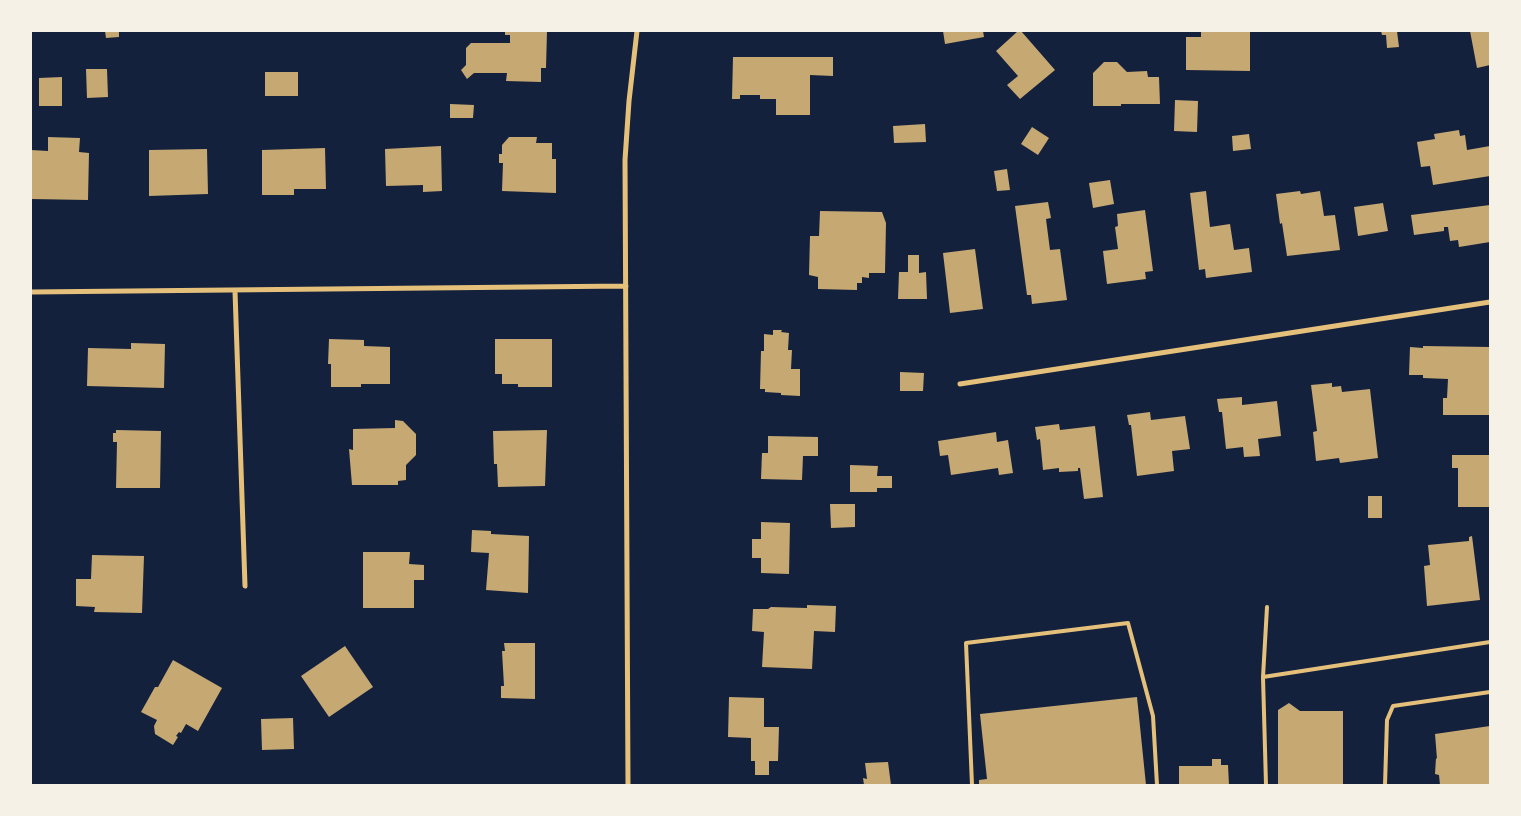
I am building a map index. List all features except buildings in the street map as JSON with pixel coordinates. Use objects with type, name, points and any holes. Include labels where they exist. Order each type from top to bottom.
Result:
[{"type":"street","points":[[628,785],[626,160],[629,101],[637,31]]},
{"type":"street","points":[[31,292],[626,286]]},
{"type":"street","points":[[235,291],[245,586]]},
{"type":"street","points":[[960,384],[1490,302]]},
{"type":"lane","points":[[1266,785],[1263,676],[1267,607]]},
{"type":"lane","points":[[972,785],[966,643],[1128,623],[1153,716],[1157,785]]},
{"type":"lane","points":[[1263,676],[1490,642]]},
{"type":"lane","points":[[1385,785],[1387,720],[1394,706],[1490,692]]}]
